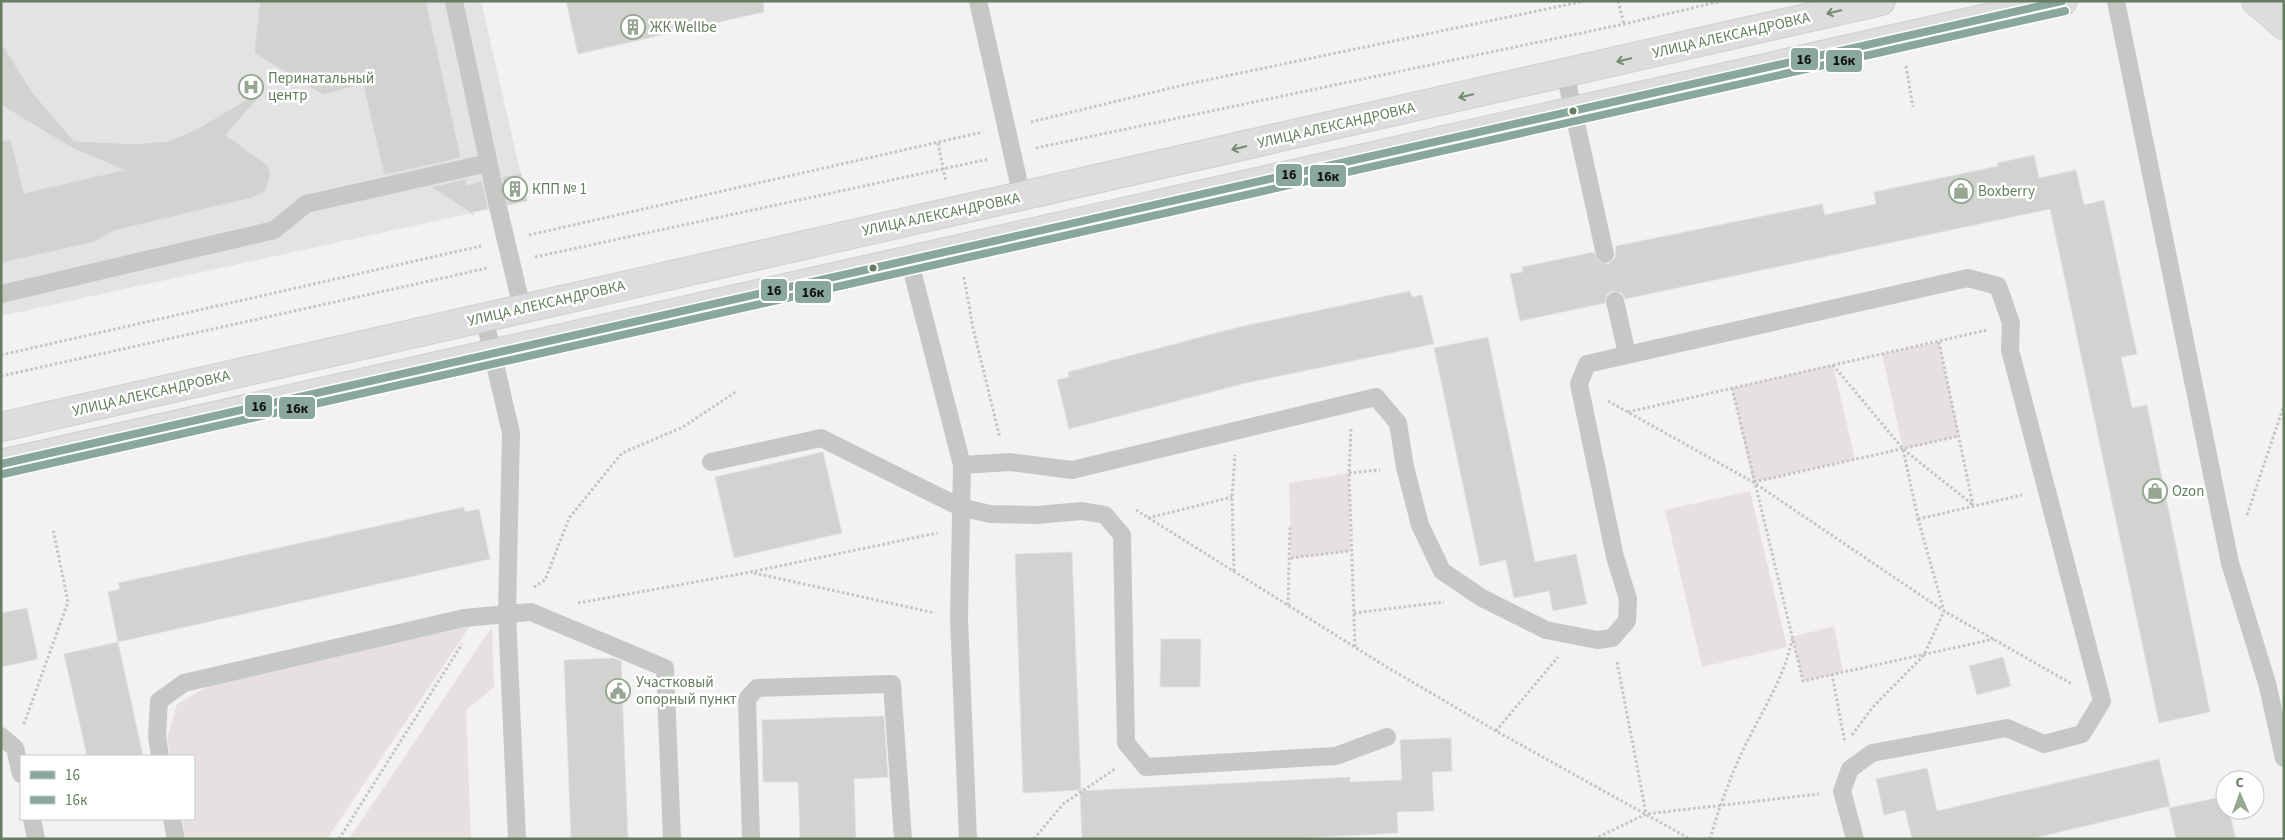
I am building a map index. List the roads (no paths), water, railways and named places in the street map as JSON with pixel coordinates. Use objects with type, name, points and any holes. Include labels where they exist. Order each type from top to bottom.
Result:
[{"type":"main road","name":"УЛИЦА АЛЕКСАНДРОВКА","points":[[1,428],[522,308],[1022,197],[1881,1]]},
{"type":"main road","points":[[1,464],[2063,1]]},
{"type":"main road","points":[[2256,1],[2284,26]]},
{"type":"lane","points":[[454,1],[488,163],[522,308]]},
{"type":"lane","points":[[978,1],[1022,197]]},
{"type":"lane","points":[[2116,1],[2230,563],[2277,698],[2284,758]]},
{"type":"lane","points":[[1565,73],[1605,254]]},
{"type":"lane","points":[[1,294],[274,230],[306,204],[488,163]]},
{"type":"lane","points":[[909,259],[962,465],[959,618],[968,839]]},
{"type":"lane","points":[[962,465],[1010,462],[1072,470],[1376,397],[1398,423],[1405,468],[1420,525],[1442,571],[1482,598],[1546,630],[1597,640],[1612,638],[1628,621],[1628,599],[1615,557],[1579,384],[1587,364],[1968,278],[1998,286],[2010,324],[2010,350],[2102,701],[2082,734],[2044,744],[2007,728],[1872,753],[1850,769],[1842,791],[1855,839]]},
{"type":"lane","points":[[1616,301],[1628,354]]},
{"type":"lane","points":[[484,317],[511,433],[507,608],[517,839]]},
{"type":"lane","points":[[711,462],[821,438],[960,507],[990,514],[1036,515],[1082,511],[1104,515],[1122,535],[1126,743],[1146,767],[1336,756],[1387,737]]},
{"type":"lane","points":[[160,755],[157,737],[159,701],[184,683],[464,618],[484,616],[507,608],[530,612],[665,668],[672,839]]},
{"type":"lane","points":[[750,839],[747,699],[757,688],[892,684],[903,839]]},
{"type":"lane","points":[[1,736],[15,748],[20,770]]},
{"type":"lane","points":[[32,820],[36,839]]},
{"type":"lane","points":[[172,820],[176,839]]},
{"type":"place","name":"ЖК Wellbe","points":[[633,27]]},
{"type":"place","name":"Перинатальный центр","points":[[251,87]]},
{"type":"place","name":"КПП № 1","points":[[515,189]]},
{"type":"place","name":"Boxberry","points":[[1961,191]]},
{"type":"place","name":"Ozon","points":[[2155,491]]},
{"type":"place","name":"Участковый опорный пункт","points":[[618,691]]}]
